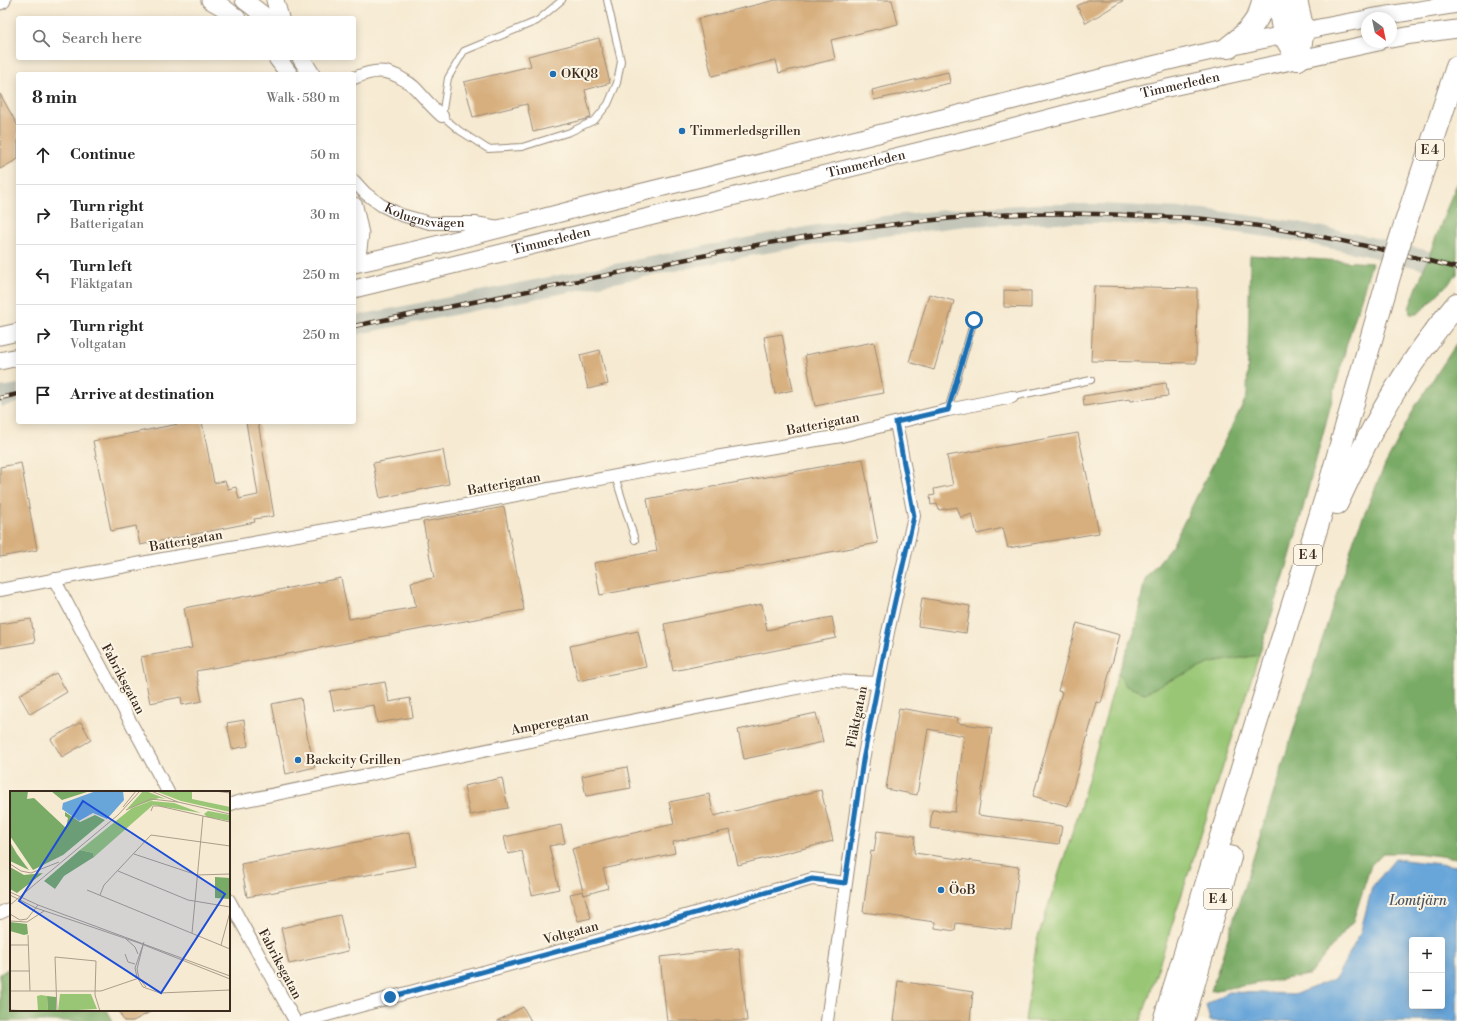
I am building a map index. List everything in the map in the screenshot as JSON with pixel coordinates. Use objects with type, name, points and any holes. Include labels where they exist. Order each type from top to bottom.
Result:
[{"type":"highway","points":[[1229,48],[1256,22],[1263,0]]},
{"type":"highway","points":[[1278,0],[1294,33]]},
{"type":"highway","points":[[1296,0],[1294,33],[1298,59]]},
{"type":"highway","name":"E 4","points":[[1164,1021],[1409,233],[1456,68]]},
{"type":"highway","name":"E 4","points":[[1409,233],[1457,106]]},
{"type":"highway","name":"E 4","points":[[1183,1021],[1337,503],[1396,275]]},
{"type":"highway","name":"E 4","points":[[1337,503],[1372,430],[1391,396],[1424,346],[1457,304]]},
{"type":"main road","points":[[244,0],[264,16]]},
{"type":"main road","points":[[274,0],[279,16]]},
{"type":"main road","points":[[221,3],[235,16]]},
{"type":"main road","name":"Timmerleden","points":[[1397,13],[1457,4]]},
{"type":"main road","name":"Timmerleden","points":[[356,261],[390,256],[504,228],[622,197],[852,141],[1184,57],[1361,19]]},
{"type":"main road","points":[[1397,38],[1457,30]]},
{"type":"main road","name":"Timmerleden","points":[[358,288],[981,136],[1149,92],[1361,46]]},
{"type":"main road","points":[[278,60],[288,72]]},
{"type":"main road","points":[[302,60],[310,72]]},
{"type":"main road","points":[[356,215],[360,234],[356,256]]},
{"type":"main road","points":[[356,270],[358,288]]},
{"type":"main road","points":[[0,336],[16,332]]},
{"type":"main road","points":[[0,361],[16,357]]},
{"type":"street","points":[[356,77],[380,71],[397,75],[413,85],[433,109],[442,116]]},
{"type":"street","name":"Kolugnsvägen","points":[[356,183],[365,193],[381,205],[401,215],[430,223],[475,223],[504,228]]},
{"type":"street","name":"Batterigatan","points":[[0,590],[460,506],[715,457],[841,436],[948,410],[1012,397]]},
{"type":"street","name":"Fläktgatan","points":[[827,1021],[863,760],[888,632],[914,516],[896,422]]},
{"type":"street","name":"Fabriksgatan","points":[[54,579],[167,791]]},
{"type":"street","name":"Amperegatan","points":[[230,805],[558,736],[832,682],[878,683]]},
{"type":"street","name":"Voltgatan","points":[[305,1021],[647,927],[812,879],[845,883]]},
{"type":"street","name":"Fabriksgatan","points":[[230,902],[294,1021]]},
{"type":"street","points":[[0,913],[10,908]]},
{"type":"lane","points":[[562,0],[537,21],[499,38],[464,51],[448,78],[442,116],[460,131],[488,149],[522,147],[570,132],[595,120],[608,104],[617,83],[621,61],[607,0]]},
{"type":"lane","points":[[948,410],[974,320]]},
{"type":"lane","points":[[1012,397],[1091,380]]},
{"type":"lane","points":[[615,476],[635,540]]},
{"type":"shaded area","points":[[1038,204],[1103,204],[1204,209],[1298,222],[1376,238],[1457,258],[1457,278],[1372,257],[1295,241],[1202,228],[1102,223],[1039,223],[966,226],[820,244],[754,255],[356,335],[356,316],[817,225],[884,216],[965,208]]},
{"type":"shaded area","points":[[16,384],[16,403],[0,407],[0,387]]},
{"type":"green space","points":[[1457,184],[1457,275],[1421,311],[1417,314],[1410,314],[1409,308]]},
{"type":"green space","points":[[1250,255],[1372,263],[1348,340],[1290,557],[1259,655],[1211,663],[1166,682],[1145,693],[1126,686],[1118,673],[1134,632],[1145,579],[1172,546],[1247,396]]},
{"type":"green space","points":[[1457,343],[1457,747],[1454,762],[1457,767],[1457,858],[1416,853],[1383,853],[1371,865],[1353,921],[1309,975],[1211,991],[1355,536],[1385,465],[1416,405]]},
{"type":"green space","points":[[1259,655],[1141,1021],[1025,1021],[1037,940],[1078,815],[1118,673],[1126,686],[1145,693],[1166,682],[1211,663]]},
{"type":"green space","points":[[10,968],[10,1011],[108,1011],[113,1021],[0,1021],[0,974]]},
{"type":"water","name":"Lomtjärn","points":[[1395,859],[1457,866],[1457,1021],[1210,1021],[1206,1005],[1228,992],[1297,994],[1336,978],[1360,934],[1372,887]]},
{"type":"building","points":[[776,0],[892,0],[898,24],[831,40],[835,59],[779,73],[776,60],[712,76],[698,19]]},
{"type":"building","points":[[1088,0],[1124,0],[1086,23],[1077,6]]},
{"type":"building","name":"OKQ8","points":[[599,38],[610,83],[585,90],[591,117],[533,132],[527,104],[473,117],[464,82],[531,66],[528,56]]},
{"type":"building","points":[[948,72],[950,83],[874,100],[872,90]]},
{"type":"building","points":[[0,94],[16,122],[16,160],[0,169]]},
{"type":"building","points":[[1094,286],[1197,288],[1196,363],[1091,361]]},
{"type":"building","points":[[1004,290],[1031,291],[1031,308],[1004,307]]},
{"type":"building","points":[[929,294],[954,301],[934,370],[909,362]]},
{"type":"building","points":[[782,334],[793,390],[775,394],[764,337]]},
{"type":"building","points":[[874,342],[884,393],[815,406],[805,355]]},
{"type":"building","points":[[600,350],[608,384],[588,389],[580,355]]},
{"type":"building","points":[[1166,383],[1168,396],[1131,401],[1130,399],[1084,406],[1083,396]]},
{"type":"building","points":[[178,424],[202,424],[214,483],[225,481],[228,489],[236,487],[239,499],[258,495],[246,424],[258,424],[274,516],[254,519],[255,522],[140,545],[136,526],[111,531],[93,441]]},
{"type":"building","points":[[1078,433],[1099,533],[1008,548],[1003,528],[977,534],[972,514],[961,518],[957,507],[939,510],[937,504],[931,505],[930,496],[935,495],[934,489],[953,485],[947,456]]},
{"type":"building","points":[[443,450],[449,484],[380,498],[373,463]]},
{"type":"building","points":[[863,459],[878,543],[600,595],[594,563],[657,551],[647,499]]},
{"type":"building","points":[[21,463],[37,550],[0,557],[0,467]]},
{"type":"building","points":[[504,507],[524,610],[196,671],[202,701],[182,705],[181,697],[150,703],[141,657],[192,648],[184,608],[341,578],[349,619],[416,607],[411,582],[434,578],[423,522]]},
{"type":"building","points":[[922,598],[970,606],[966,633],[918,626]]},
{"type":"building","points":[[762,604],[767,630],[832,617],[836,638],[673,671],[664,624]]},
{"type":"building","points":[[31,619],[35,642],[0,648],[0,624]]},
{"type":"building","points":[[1077,623],[1120,635],[1101,703],[1097,702],[1068,806],[1033,796],[1062,692],[1058,691]]},
{"type":"building","points":[[638,631],[646,667],[578,681],[570,646]]},
{"type":"building","points":[[56,673],[67,692],[30,714],[19,695]]},
{"type":"building","points":[[385,682],[389,702],[410,698],[413,717],[377,723],[374,705],[334,711],[330,691]]},
{"type":"building","points":[[301,698],[307,735],[315,767],[286,774],[272,704]]},
{"type":"building","points":[[899,708],[958,718],[957,723],[992,728],[978,815],[1062,826],[1059,844],[930,828],[932,810],[955,812],[964,736],[928,729],[917,795],[886,789]]},
{"type":"building","points":[[816,713],[823,742],[744,759],[738,730]]},
{"type":"building","points":[[244,720],[248,746],[232,749],[227,723]]},
{"type":"building","points":[[81,722],[91,740],[62,757],[51,739]]},
{"type":"building","points":[[627,767],[631,788],[586,796],[582,776]]},
{"type":"building","points":[[502,778],[508,808],[470,815],[464,786]]},
{"type":"building","points":[[821,790],[833,841],[738,865],[730,830],[673,842],[675,853],[603,869],[608,888],[584,895],[572,849],[607,839],[674,824],[669,802],[709,794],[714,816]]},
{"type":"building","points":[[561,825],[565,843],[549,846],[559,889],[532,895],[522,851],[508,854],[504,837]]},
{"type":"building","name":"ÖoB","points":[[877,831],[915,836],[914,853],[1019,867],[1011,930],[956,923],[955,931],[935,928],[935,922],[863,912],[871,851],[874,852]]},
{"type":"building","points":[[410,832],[416,866],[247,897],[241,864]]},
{"type":"building","points":[[583,891],[591,918],[578,921],[570,894]]},
{"type":"building","points":[[340,915],[348,951],[289,964],[281,928]]},
{"type":"building","points":[[739,948],[747,1021],[667,1021],[660,957]]},
{"type":"building","points":[[898,981],[973,992],[970,1021],[893,1021]]},
{"type":"building","points":[[523,1007],[531,1021],[497,1021]]},
{"type":"building","points":[[119,1011],[152,1011],[133,1021],[124,1021]]},
{"type":"railway","points":[[356,326],[778,241],[884,225],[987,215],[1076,214],[1204,219],[1268,227],[1332,239],[1395,252],[1457,268]]},
{"type":"railway","points":[[0,398],[16,394]]},
{"type":"place","name":"OKQ8","points":[[553,74]]},
{"type":"place","name":"Timmerledsgrillen","points":[[682,131]]},
{"type":"place","name":"Backcity Grillen","points":[[298,760]]},
{"type":"place","name":"ÖoB","points":[[941,890]]},
{"type":"route","points":[[390,997],[647,927],[812,879],[845,883],[863,760],[888,632],[914,516],[896,422],[948,410],[974,320]]}]
